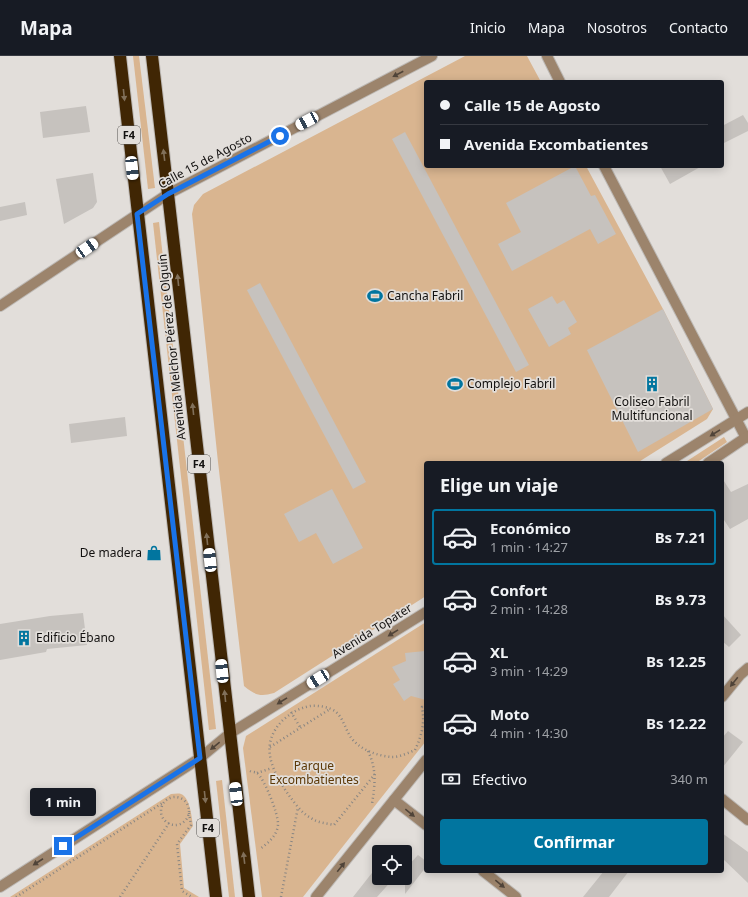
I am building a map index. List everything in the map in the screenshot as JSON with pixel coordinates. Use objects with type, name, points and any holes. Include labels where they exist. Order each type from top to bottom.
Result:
[{"type":"highway","name":"Avenida Melchor Pérez de Olguín","points":[[120,56],[216,897]]},
{"type":"highway","name":"Avenida Melchor Pérez de Olguín","points":[[152,56],[249,897]]},
{"type":"street","name":"Calle 15 de Agosto","points":[[0,306],[168,194],[432,56]]},
{"type":"street","points":[[547,56],[559,80]]},
{"type":"street","points":[[605,168],[736,420],[747,437],[711,461]]},
{"type":"street","points":[[669,461],[748,412]]},
{"type":"street","name":"Avenida Topater","points":[[0,887],[200,758],[229,734],[424,613]]},
{"type":"street","points":[[724,694],[740,674],[748,668]]},
{"type":"street","points":[[316,897],[424,762]]},
{"type":"street","points":[[394,800],[424,823]]},
{"type":"street","points":[[724,801],[748,820]]},
{"type":"street","points":[[486,873],[516,897]]},
{"type":"path","points":[[375,774],[334,825],[322,823],[311,818],[298,807],[281,784],[272,768],[269,747],[272,735],[280,723],[291,712],[310,706],[330,708],[340,717],[346,730],[356,744],[368,751],[382,756],[393,757],[404,755],[415,750],[421,737],[424,727],[422,707],[424,707]]},
{"type":"path","points":[[269,747],[330,708]]},
{"type":"path","points":[[291,712],[300,727]]},
{"type":"path","points":[[368,751],[373,762],[375,774],[372,805]]},
{"type":"path","points":[[257,773],[272,768]]},
{"type":"path","points":[[250,771],[257,773],[262,779],[277,814],[278,825],[275,834],[268,843],[260,849]]},
{"type":"path","points":[[16,897],[172,797],[181,798],[187,804],[189,813],[191,825],[177,844],[182,891],[192,897]]},
{"type":"path","points":[[164,802],[162,806],[163,815],[169,823],[177,824],[185,821],[189,813]]},
{"type":"path","points":[[281,897],[298,807]]},
{"type":"path","points":[[120,897],[169,823]]},
{"type":"green space","points":[[133,56],[139,56],[155,188],[148,189]]},
{"type":"green space","name":"Complejo Fabril","points":[[465,56],[527,56],[540,80],[424,80],[424,168],[587,168],[663,309],[713,409],[707,419],[640,461],[424,461],[424,597],[274,693],[265,695],[258,694],[244,686],[218,462],[192,214],[194,205],[203,194]]},
{"type":"green space","points":[[159,222],[216,729],[209,730],[153,223]]},
{"type":"green space","points":[[724,437],[727,442],[699,461],[687,461]]},
{"type":"green space","name":"Parque Excombatientes","points":[[424,623],[424,744],[303,897],[262,897],[243,748],[246,736]]},
{"type":"green space","points":[[222,780],[235,897],[229,897],[216,781]]},
{"type":"green space","points":[[171,794],[180,794],[184,796],[187,799],[190,808],[193,826],[180,844],[184,888],[199,897],[10,897]]},
{"type":"building","points":[[86,106],[90,132],[43,138],[40,112]]},
{"type":"building","points":[[743,115],[748,123],[748,131],[724,143],[724,125]]},
{"type":"building","points":[[405,132],[529,365],[516,372],[392,139]]},
{"type":"building","points":[[571,168],[576,168],[591,196],[595,195],[616,234],[598,244],[590,229],[512,271],[498,244],[521,232],[506,203]]},
{"type":"building","points":[[661,168],[698,168],[670,184]]},
{"type":"building","points":[[93,173],[97,202],[93,208],[64,224],[56,179]]},
{"type":"building","points":[[25,202],[27,215],[0,221],[0,207]]},
{"type":"building","points":[[260,283],[366,482],[353,489],[247,290]]},
{"type":"building","points":[[552,296],[557,304],[564,300],[577,322],[568,328],[571,334],[549,347],[528,309]]},
{"type":"building","name":"Coliseo Fabril Multifuncional","points":[[663,309],[713,409],[638,452],[587,350]]},
{"type":"building","points":[[125,417],[127,436],[71,443],[69,424]]},
{"type":"building","points":[[724,481],[731,492],[748,484],[748,519],[730,529],[724,520]]},
{"type":"building","points":[[332,489],[363,548],[333,564],[316,533],[299,542],[284,514]]},
{"type":"building","points":[[83,613],[87,645],[47,649],[46,652],[0,660],[0,624],[50,616]]},
{"type":"building","points":[[724,616],[741,635],[729,647],[724,643]]},
{"type":"building","points":[[424,651],[424,699],[411,696],[404,701],[393,684],[400,680],[392,667],[406,661],[405,653]]},
{"type":"building","points":[[728,731],[743,742],[724,766],[724,736]]},
{"type":"building","points":[[724,834],[748,852],[748,883],[724,860]]},
{"type":"building","points":[[418,855],[424,860],[424,870],[412,885],[412,861]]},
{"type":"building","points":[[372,873],[372,885],[388,885],[377,897],[353,897]]},
{"type":"building","points":[[602,873],[627,873],[609,897],[583,897]]},
{"type":"building","points":[[405,885],[412,885],[405,894]]},
{"type":"place","name":"Cancha Fabril","points":[[375,296]]},
{"type":"place","name":"Complejo Fabril","points":[[455,384]]},
{"type":"place","name":"Coliseo Fabril Multifuncional","points":[[652,384]]},
{"type":"place","name":"De madera","points":[[154,553]]},
{"type":"place","name":"Edificio Ébano","points":[[24,638]]},
{"type":"route","points":[[63,846],[200,758],[137,214],[168,194],[280,136]]}]
